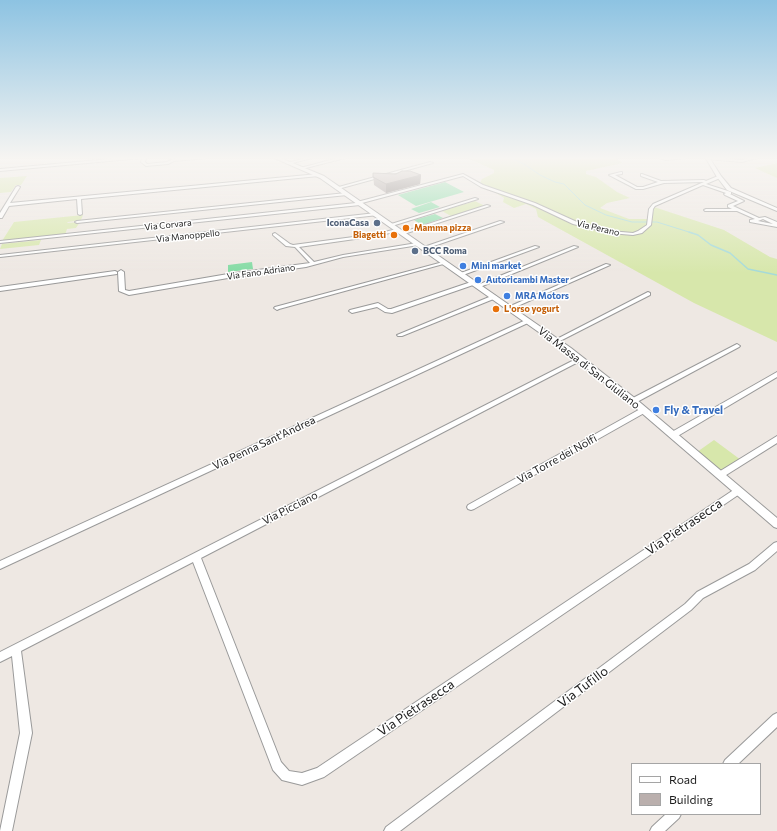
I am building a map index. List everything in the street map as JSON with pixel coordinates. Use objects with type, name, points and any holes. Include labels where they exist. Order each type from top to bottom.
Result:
[{"type":"street","points":[[0,217],[12,196]]},
{"type":"street","points":[[7,205],[102,196]]},
{"type":"street","points":[[78,222],[329,196]]},
{"type":"street","name":"Via Massa di San Giuliano","points":[[349,196],[580,359],[644,410],[777,524]]},
{"type":"street","name":"Via Corvara","points":[[0,242],[359,203],[386,196]]},
{"type":"street","name":"Via Perano","points":[[510,196],[536,205],[570,221],[619,234],[635,234],[643,230],[650,222],[651,209],[653,205],[675,196]]},
{"type":"street","points":[[725,196],[723,197],[729,208]]},
{"type":"street","points":[[729,208],[742,202],[734,196]]},
{"type":"street","points":[[739,196],[777,210]]},
{"type":"street","points":[[79,198],[80,214]]},
{"type":"street","points":[[390,224],[476,199]]},
{"type":"street","points":[[275,234],[288,245],[296,246],[400,231],[488,206]]},
{"type":"street","points":[[706,210],[729,208],[738,210],[759,219]]},
{"type":"street","name":"Via Manoppello","points":[[0,256],[376,214]]},
{"type":"street","points":[[766,219],[777,225],[755,222],[752,221],[766,219]]},
{"type":"street","points":[[423,248],[502,222]]},
{"type":"street","name":"Via Fano Adriano","points":[[0,290],[118,273],[122,291],[127,293],[234,275],[313,264],[343,256],[417,244]]},
{"type":"street","points":[[296,246],[313,264]]},
{"type":"street","points":[[461,274],[537,247]]},
{"type":"street","points":[[352,311],[378,304],[387,311],[392,311],[476,285],[576,247]]},
{"type":"street","points":[[277,308],[444,263]]},
{"type":"street","points":[[509,308],[608,265]]},
{"type":"street","points":[[556,341],[648,294]]},
{"type":"street","points":[[400,335],[494,297]]},
{"type":"street","name":"Via Penna Sant'Andrea","points":[[0,565],[528,321]]},
{"type":"street","points":[[633,402],[737,346]]},
{"type":"street","name":"Via Picciano","points":[[0,657],[580,359]]},
{"type":"street","points":[[673,435],[777,374]]},
{"type":"street","name":"Via Torre dei Nolfi","points":[[471,507],[644,410]]},
{"type":"street","points":[[720,475],[777,439]]},
{"type":"street","name":"Via Pietrasecca","points":[[196,557],[277,766],[286,776],[302,779],[320,773],[738,491]]},
{"type":"street","name":"Via Tufillo","points":[[390,831],[682,612],[700,595],[752,567],[777,546]]},
{"type":"street","points":[[6,831],[26,733],[16,648]]},
{"type":"street","points":[[730,763],[777,719]]},
{"type":"street","points":[[656,831],[674,815]]},
{"type":"green space","points":[[399,196],[451,196],[416,206]]},
{"type":"green space","points":[[500,196],[625,196],[630,198],[607,203],[600,208],[629,219],[652,219],[654,207],[724,230],[770,257],[777,259],[777,342],[694,303],[538,217],[536,209],[526,204],[514,208],[503,202],[504,198]]},
{"type":"green space","points":[[475,201],[485,206],[451,216],[442,211]]},
{"type":"green space","points":[[431,202],[440,207],[419,213],[411,209]]},
{"type":"green space","points":[[435,214],[443,218],[422,225],[414,220]]},
{"type":"green space","points":[[83,215],[81,220],[67,223],[80,222],[76,228],[67,229],[65,235],[2,241],[14,222]]},
{"type":"green space","points":[[41,240],[39,245],[0,249],[2,244]]},
{"type":"green space","points":[[252,262],[253,269],[228,272],[228,265]]},
{"type":"green space","points":[[714,440],[741,460],[721,472],[697,452]]},
{"type":"waterway","points":[[576,196],[585,205],[606,215],[632,222],[657,222],[692,233]]},
{"type":"waterway","points":[[692,233],[698,235],[711,245],[730,253],[748,269],[777,275]]},
{"type":"place","name":"IconaCasa","points":[[377,223]]},
{"type":"place","name":"Mamma pizza","points":[[406,228]]},
{"type":"place","name":"Biagetti","points":[[394,235]]},
{"type":"place","name":"BCC Roma","points":[[415,251]]},
{"type":"place","name":"Mini market","points":[[463,266]]},
{"type":"place","name":"Autoricambi Master","points":[[478,280]]},
{"type":"place","name":"MRA Motors","points":[[507,296]]},
{"type":"place","name":"L'orso yogurt","points":[[496,309]]},
{"type":"place","name":"Fly & Travel","points":[[656,410]]}]
